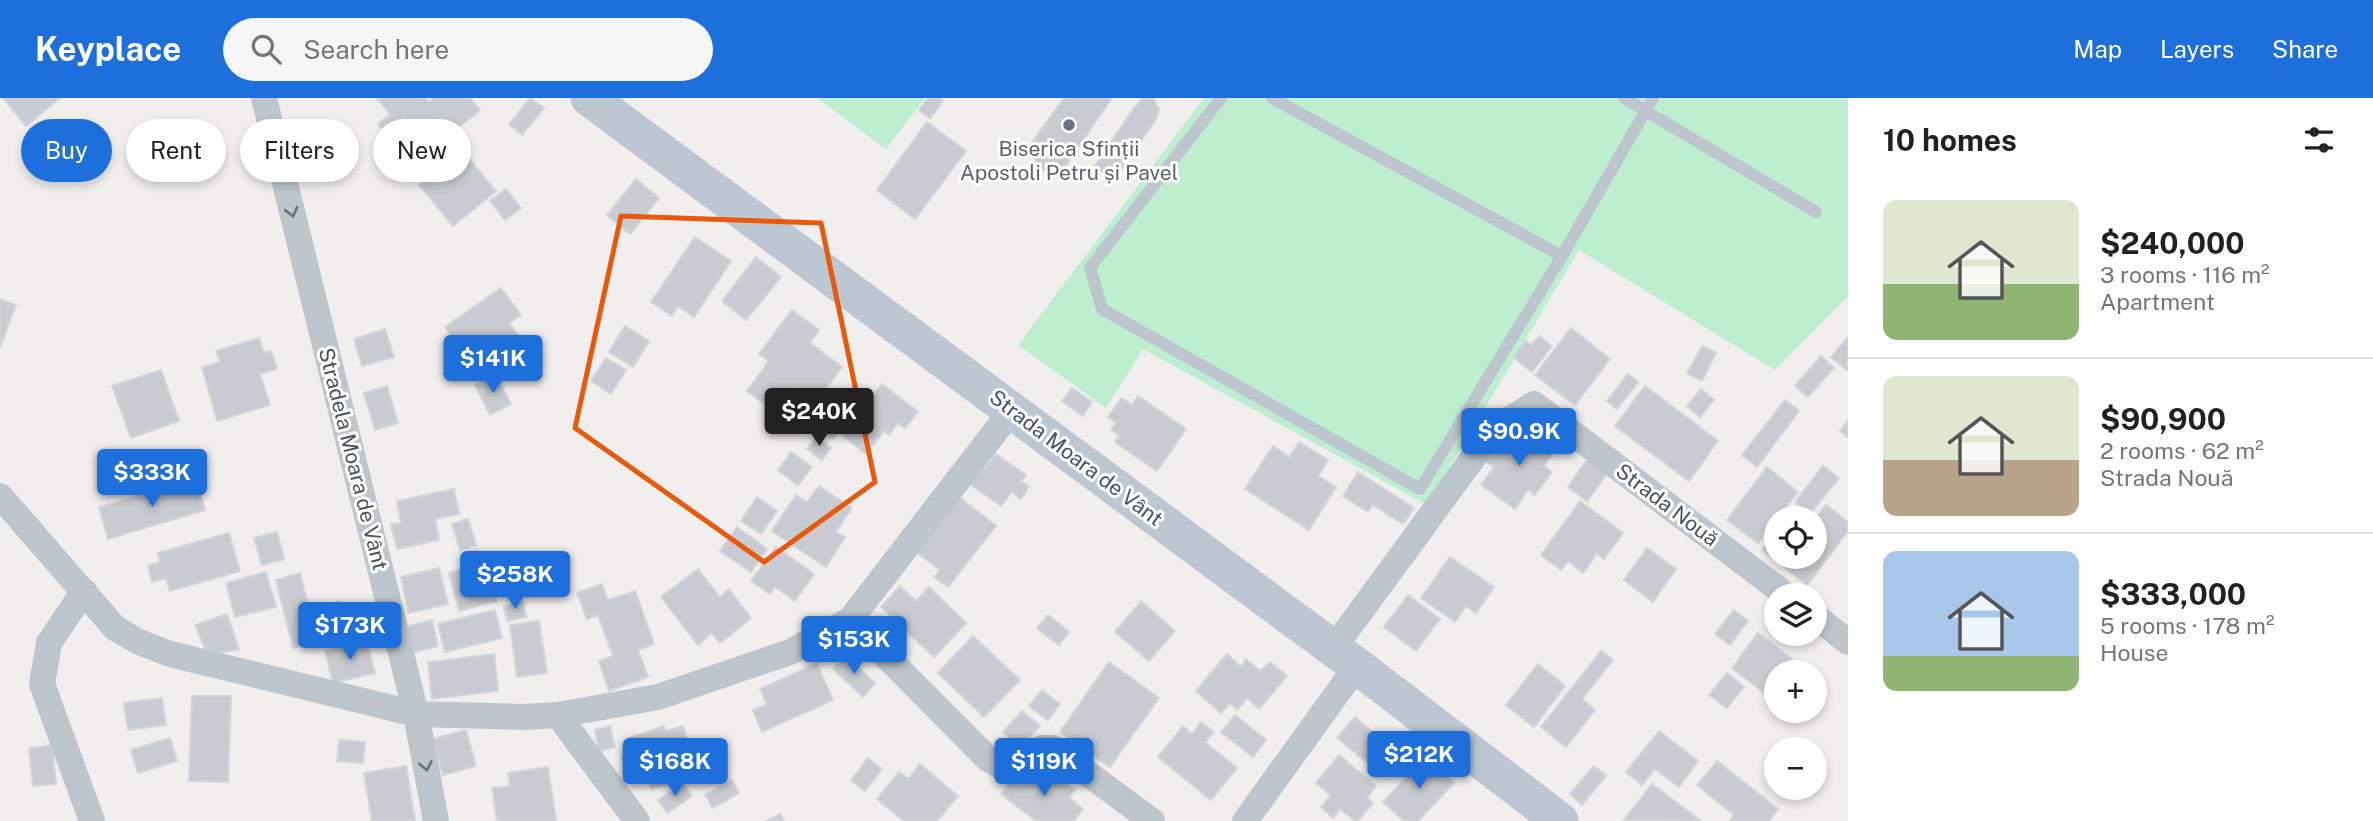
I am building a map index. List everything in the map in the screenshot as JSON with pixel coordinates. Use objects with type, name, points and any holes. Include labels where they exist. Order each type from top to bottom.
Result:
[{"type":"main road","name":"Strada Moara de Vânt","points":[[598,101],[1560,821]]},
{"type":"street","name":"Stradela Moara de Vânt","points":[[264,98],[415,714],[436,821]]},
{"type":"street","name":"Strada Nouă","points":[[1345,658],[1495,428],[1534,404],[1770,583]]},
{"type":"street","points":[[0,496],[116,628],[139,642],[170,654],[415,714],[524,717],[558,715],[658,696],[790,652],[850,620],[1012,410]]},
{"type":"street","points":[[84,591],[50,643],[43,684],[92,821]]},
{"type":"street","points":[[850,620],[988,759],[1011,772],[1026,765],[1042,748],[1053,748],[1152,821]]},
{"type":"street","points":[[1827,626],[1848,642]]},
{"type":"street","points":[[1245,821],[1345,658]]},
{"type":"street","points":[[558,715],[637,821]]},
{"type":"lane","points":[[1221,98],[1090,268],[1102,309],[1420,489],[1562,256],[1653,98]]},
{"type":"lane","points":[[1272,98],[1562,256]]},
{"type":"lane","points":[[1624,98],[1816,212]]},
{"type":"highlighted area","points":[[621,216],[821,223],[875,482],[764,562],[575,428]]},
{"type":"green space","points":[[817,98],[925,98],[886,149]]},
{"type":"green space","points":[[1204,98],[1848,98],[1848,296],[1775,370],[1579,250],[1427,505],[1143,349],[1106,408],[1018,345]]},
{"type":"building","points":[[3,98],[60,98],[34,119],[21,120]]},
{"type":"building","points":[[377,98],[426,98],[429,102],[433,98],[470,98],[480,110],[469,119],[384,119],[390,114]]},
{"type":"building","points":[[530,98],[544,108],[522,135],[509,124]]},
{"type":"building","points":[[928,98],[943,101],[930,118],[919,110]]},
{"type":"building","name":"Biserica Sfinții Apostoli Petru și Pavel","points":[[1064,98],[1112,98],[1060,174],[1051,168],[1047,173],[1034,165],[1036,160],[1025,152]]},
{"type":"building","points":[[1153,98],[1159,109],[1156,119],[1114,180],[1094,167],[1134,108],[1142,99]]},
{"type":"building","points":[[927,122],[966,151],[915,219],[877,190]]},
{"type":"building","points":[[471,161],[496,191],[453,226],[419,185],[422,182],[471,182]]},
{"type":"building","points":[[636,179],[659,198],[630,234],[607,215]]},
{"type":"building","points":[[506,189],[521,208],[505,220],[490,201]]},
{"type":"building","points":[[695,237],[731,261],[694,317],[678,306],[672,316],[651,302]]},
{"type":"building","points":[[756,257],[781,277],[746,320],[722,301]]},
{"type":"building","points":[[501,288],[521,315],[509,323],[523,342],[478,374],[445,327]]},
{"type":"building","points":[[0,299],[16,305],[0,347]]},
{"type":"building","points":[[792,310],[819,330],[810,343],[842,367],[817,401],[796,386],[776,412],[747,391],[769,361],[759,354]]},
{"type":"building","points":[[625,326],[649,341],[633,367],[609,352]]},
{"type":"building","points":[[1571,328],[1610,359],[1575,405],[1535,375]]},
{"type":"building","points":[[385,329],[394,357],[362,366],[354,339]]},
{"type":"building","points":[[1539,336],[1552,346],[1532,372],[1513,357],[1526,341],[1531,345]]},
{"type":"building","points":[[1848,337],[1848,371],[1831,357]]},
{"type":"building","points":[[259,338],[264,353],[271,351],[277,369],[260,374],[270,405],[217,421],[202,367],[220,362],[216,351]]},
{"type":"building","points":[[1702,346],[1716,353],[1702,381],[1687,373]]},
{"type":"building","points":[[1821,356],[1834,368],[1808,397],[1795,386]]},
{"type":"building","points":[[606,358],[626,370],[611,394],[591,381]]},
{"type":"building","points":[[161,370],[179,421],[131,438],[112,386]]},
{"type":"building","points":[[1628,374],[1638,382],[1617,409],[1607,401]]},
{"type":"building","points":[[496,375],[511,404],[490,415],[475,385]]},
{"type":"building","points":[[882,384],[918,412],[905,428],[898,423],[889,435],[884,431],[866,454],[842,435]]},
{"type":"building","points":[[387,386],[398,423],[375,430],[364,393]]},
{"type":"building","points":[[1645,386],[1718,441],[1689,481],[1615,426]]},
{"type":"building","points":[[1072,388],[1092,402],[1083,416],[1062,401]]},
{"type":"building","points":[[1701,389],[1714,400],[1700,417],[1687,406]]},
{"type":"building","points":[[1138,396],[1186,429],[1157,471],[1115,442],[1119,435],[1111,430],[1116,423],[1108,417],[1122,398],[1132,405]]},
{"type":"building","points":[[832,400],[851,414],[833,439],[814,425]]},
{"type":"building","points":[[1785,400],[1799,411],[1757,467],[1742,455]]},
{"type":"building","points":[[1848,420],[1848,437],[1840,431]]},
{"type":"building","points":[[1523,427],[1556,449],[1544,466],[1552,472],[1535,495],[1528,490],[1515,509],[1481,485],[1494,467],[1486,462],[1501,441],[1510,447]]},
{"type":"building","points":[[816,437],[831,448],[822,460],[807,449]]},
{"type":"building","points":[[1299,442],[1328,460],[1318,476],[1336,487],[1309,530],[1245,489],[1273,446],[1290,457]]},
{"type":"building","points":[[791,452],[812,467],[798,485],[778,470]]},
{"type":"building","points":[[996,454],[1026,475],[1021,481],[1029,487],[1021,499],[1012,492],[1001,506],[964,480],[975,464],[984,470]]},
{"type":"building","points":[[1590,456],[1610,470],[1587,501],[1568,487]]},
{"type":"building","points":[[1823,466],[1839,478],[1816,506],[1800,506],[1795,502]]},
{"type":"building","points":[[1767,467],[1798,492],[1787,506],[1764,506],[1764,535],[1758,543],[1727,520]]},
{"type":"building","points":[[1358,472],[1414,508],[1403,524],[1373,505],[1368,512],[1343,496]]},
{"type":"building","points":[[196,479],[205,510],[108,539],[99,507]]},
{"type":"building","points":[[819,486],[852,508],[836,532],[845,537],[826,567],[772,531],[796,495],[807,502]]},
{"type":"building","points":[[454,489],[459,514],[435,519],[439,540],[397,549],[391,524],[401,523],[397,501]]},
{"type":"building","points":[[958,496],[996,526],[948,587],[934,577],[940,570],[915,551]]},
{"type":"building","points":[[757,497],[777,511],[761,534],[741,521]]},
{"type":"building","points":[[1580,501],[1623,533],[1604,559],[1597,554],[1583,573],[1568,561],[1561,570],[1541,555]]},
{"type":"building","points":[[1826,505],[1848,522],[1848,531],[1827,559],[1827,506]]},
{"type":"building","points":[[468,519],[476,545],[460,550],[452,524]]},
{"type":"building","points":[[737,527],[767,549],[751,572],[720,551]]},
{"type":"building","points":[[277,532],[284,559],[262,565],[254,538]]},
{"type":"building","points":[[229,533],[240,571],[170,591],[166,578],[152,582],[148,566],[160,562],[158,553]]},
{"type":"building","points":[[776,547],[814,574],[795,601],[775,587],[770,594],[751,581]]},
{"type":"building","points":[[1647,548],[1676,569],[1653,602],[1624,580]]},
{"type":"building","points":[[1450,557],[1494,587],[1476,613],[1466,606],[1455,622],[1421,598]]},
{"type":"building","points":[[486,562],[497,601],[459,611],[449,573]]},
{"type":"building","points":[[439,568],[448,604],[409,613],[401,577]]},
{"type":"building","points":[[698,569],[720,597],[729,589],[751,618],[720,643],[712,633],[698,645],[661,597]]},
{"type":"building","points":[[1786,569],[1819,569],[1809,583],[1804,583]]},
{"type":"building","points":[[266,572],[276,607],[235,617],[226,583]]},
{"type":"building","points":[[533,572],[536,586],[503,594],[500,580]]},
{"type":"building","points":[[300,573],[317,642],[293,648],[276,580]]},
{"type":"building","points":[[602,584],[608,600],[635,591],[654,644],[638,650],[648,677],[609,691],[599,661],[613,656],[598,615],[587,619],[577,593]]},
{"type":"building","points":[[900,586],[916,601],[929,587],[966,623],[934,657],[881,607]]},
{"type":"building","points":[[1408,595],[1440,619],[1416,651],[1384,627]]},
{"type":"building","points":[[340,601],[352,634],[326,643],[315,610]]},
{"type":"building","points":[[1141,601],[1175,631],[1149,661],[1115,632]]},
{"type":"building","points":[[523,602],[526,617],[507,621],[504,606]]},
{"type":"building","points":[[495,610],[502,638],[445,652],[438,624]]},
{"type":"building","points":[[1734,610],[1748,621],[1730,645],[1715,634]]},
{"type":"building","points":[[227,614],[239,650],[207,654],[195,625]]},
{"type":"building","points":[[1048,615],[1069,632],[1059,645],[1037,628]]},
{"type":"building","points":[[432,620],[438,646],[412,653],[405,627]]},
{"type":"building","points":[[539,621],[547,673],[517,677],[510,625]]},
{"type":"building","points":[[1758,633],[1764,638],[1764,646],[1775,646],[1793,660],[1764,660],[1764,693],[1732,668]]},
{"type":"building","points":[[973,636],[1020,680],[984,717],[938,673]]},
{"type":"building","points":[[367,642],[375,673],[333,683],[325,651]]},
{"type":"building","points":[[1601,651],[1613,660],[1582,699],[1595,710],[1566,747],[1541,727]]},
{"type":"building","points":[[494,654],[498,691],[432,699],[428,662]]},
{"type":"building","points":[[1227,654],[1241,667],[1246,659],[1260,671],[1270,662],[1287,676],[1259,709],[1247,698],[1237,710],[1230,703],[1221,713],[1196,691]]},
{"type":"building","points":[[846,656],[875,683],[863,697],[833,669]]},
{"type":"building","points":[[1109,662],[1159,698],[1110,767],[1060,732]]},
{"type":"building","points":[[817,663],[833,700],[762,732],[753,710],[767,704],[760,689]]},
{"type":"building","points":[[1538,664],[1565,686],[1534,727],[1506,705]]},
{"type":"building","points":[[1727,673],[1744,687],[1727,708],[1709,695]]},
{"type":"building","points":[[1042,690],[1060,704],[1048,720],[1029,706]]},
{"type":"building","points":[[192,696],[231,696],[228,782],[189,781]]},
{"type":"building","points":[[162,698],[166,725],[128,730],[124,703]]},
{"type":"building","points":[[1022,711],[1040,726],[1020,747],[1003,732]]},
{"type":"building","points":[[1235,715],[1266,740],[1253,757],[1221,732]]},
{"type":"building","points":[[1355,717],[1383,741],[1366,762],[1337,738]]},
{"type":"building","points":[[1201,722],[1214,732],[1205,742],[1237,768],[1211,800],[1158,757],[1183,726],[1192,734]]},
{"type":"building","points":[[610,726],[615,747],[599,751],[595,730]]},
{"type":"building","points":[[664,726],[666,731],[683,726],[694,762],[674,768],[678,781],[651,789],[647,775],[629,781],[621,756],[631,753],[627,739]]},
{"type":"building","points":[[466,730],[476,766],[443,775],[433,739]]},
{"type":"building","points":[[1659,731],[1698,761],[1679,787],[1655,769],[1642,785],[1626,772]]},
{"type":"building","points":[[170,738],[177,761],[138,773],[131,750]]},
{"type":"building","points":[[339,740],[365,742],[363,763],[337,761]]},
{"type":"building","points":[[52,745],[56,784],[33,786],[29,748]]},
{"type":"building","points":[[1339,755],[1376,786],[1367,798],[1373,803],[1358,821],[1340,809],[1333,818],[1321,807],[1331,795],[1316,783]]},
{"type":"building","points":[[1426,756],[1454,783],[1418,821],[1404,821],[1383,802]]},
{"type":"building","points":[[868,758],[882,769],[865,791],[851,780]]},
{"type":"building","points":[[1717,761],[1778,809],[1769,821],[1730,821],[1734,815],[1697,785]]},
{"type":"building","points":[[920,764],[958,796],[937,821],[904,821],[877,799],[899,772],[908,779]]},
{"type":"building","points":[[406,766],[415,821],[372,821],[364,773]]},
{"type":"building","points":[[1594,766],[1606,776],[1582,805],[1570,794]]},
{"type":"building","points":[[548,767],[556,821],[497,821],[492,788],[510,786],[508,773]]},
{"type":"building","points":[[1047,768],[1075,790],[1069,798],[1083,809],[1074,821],[1036,821],[1001,794],[1013,779],[1021,785],[1032,771],[1040,777]]},
{"type":"building","points":[[732,780],[739,793],[713,808],[705,795]]},
{"type":"building","points":[[683,783],[692,796],[667,813],[658,800]]},
{"type":"building","points":[[1652,784],[1701,821],[1624,820]]},
{"type":"building","points":[[780,814],[784,821],[766,821]]},
{"type":"place","name":"Biserica Sfinții Apostoli Petru și Pavel","points":[[1069,125]]}]
